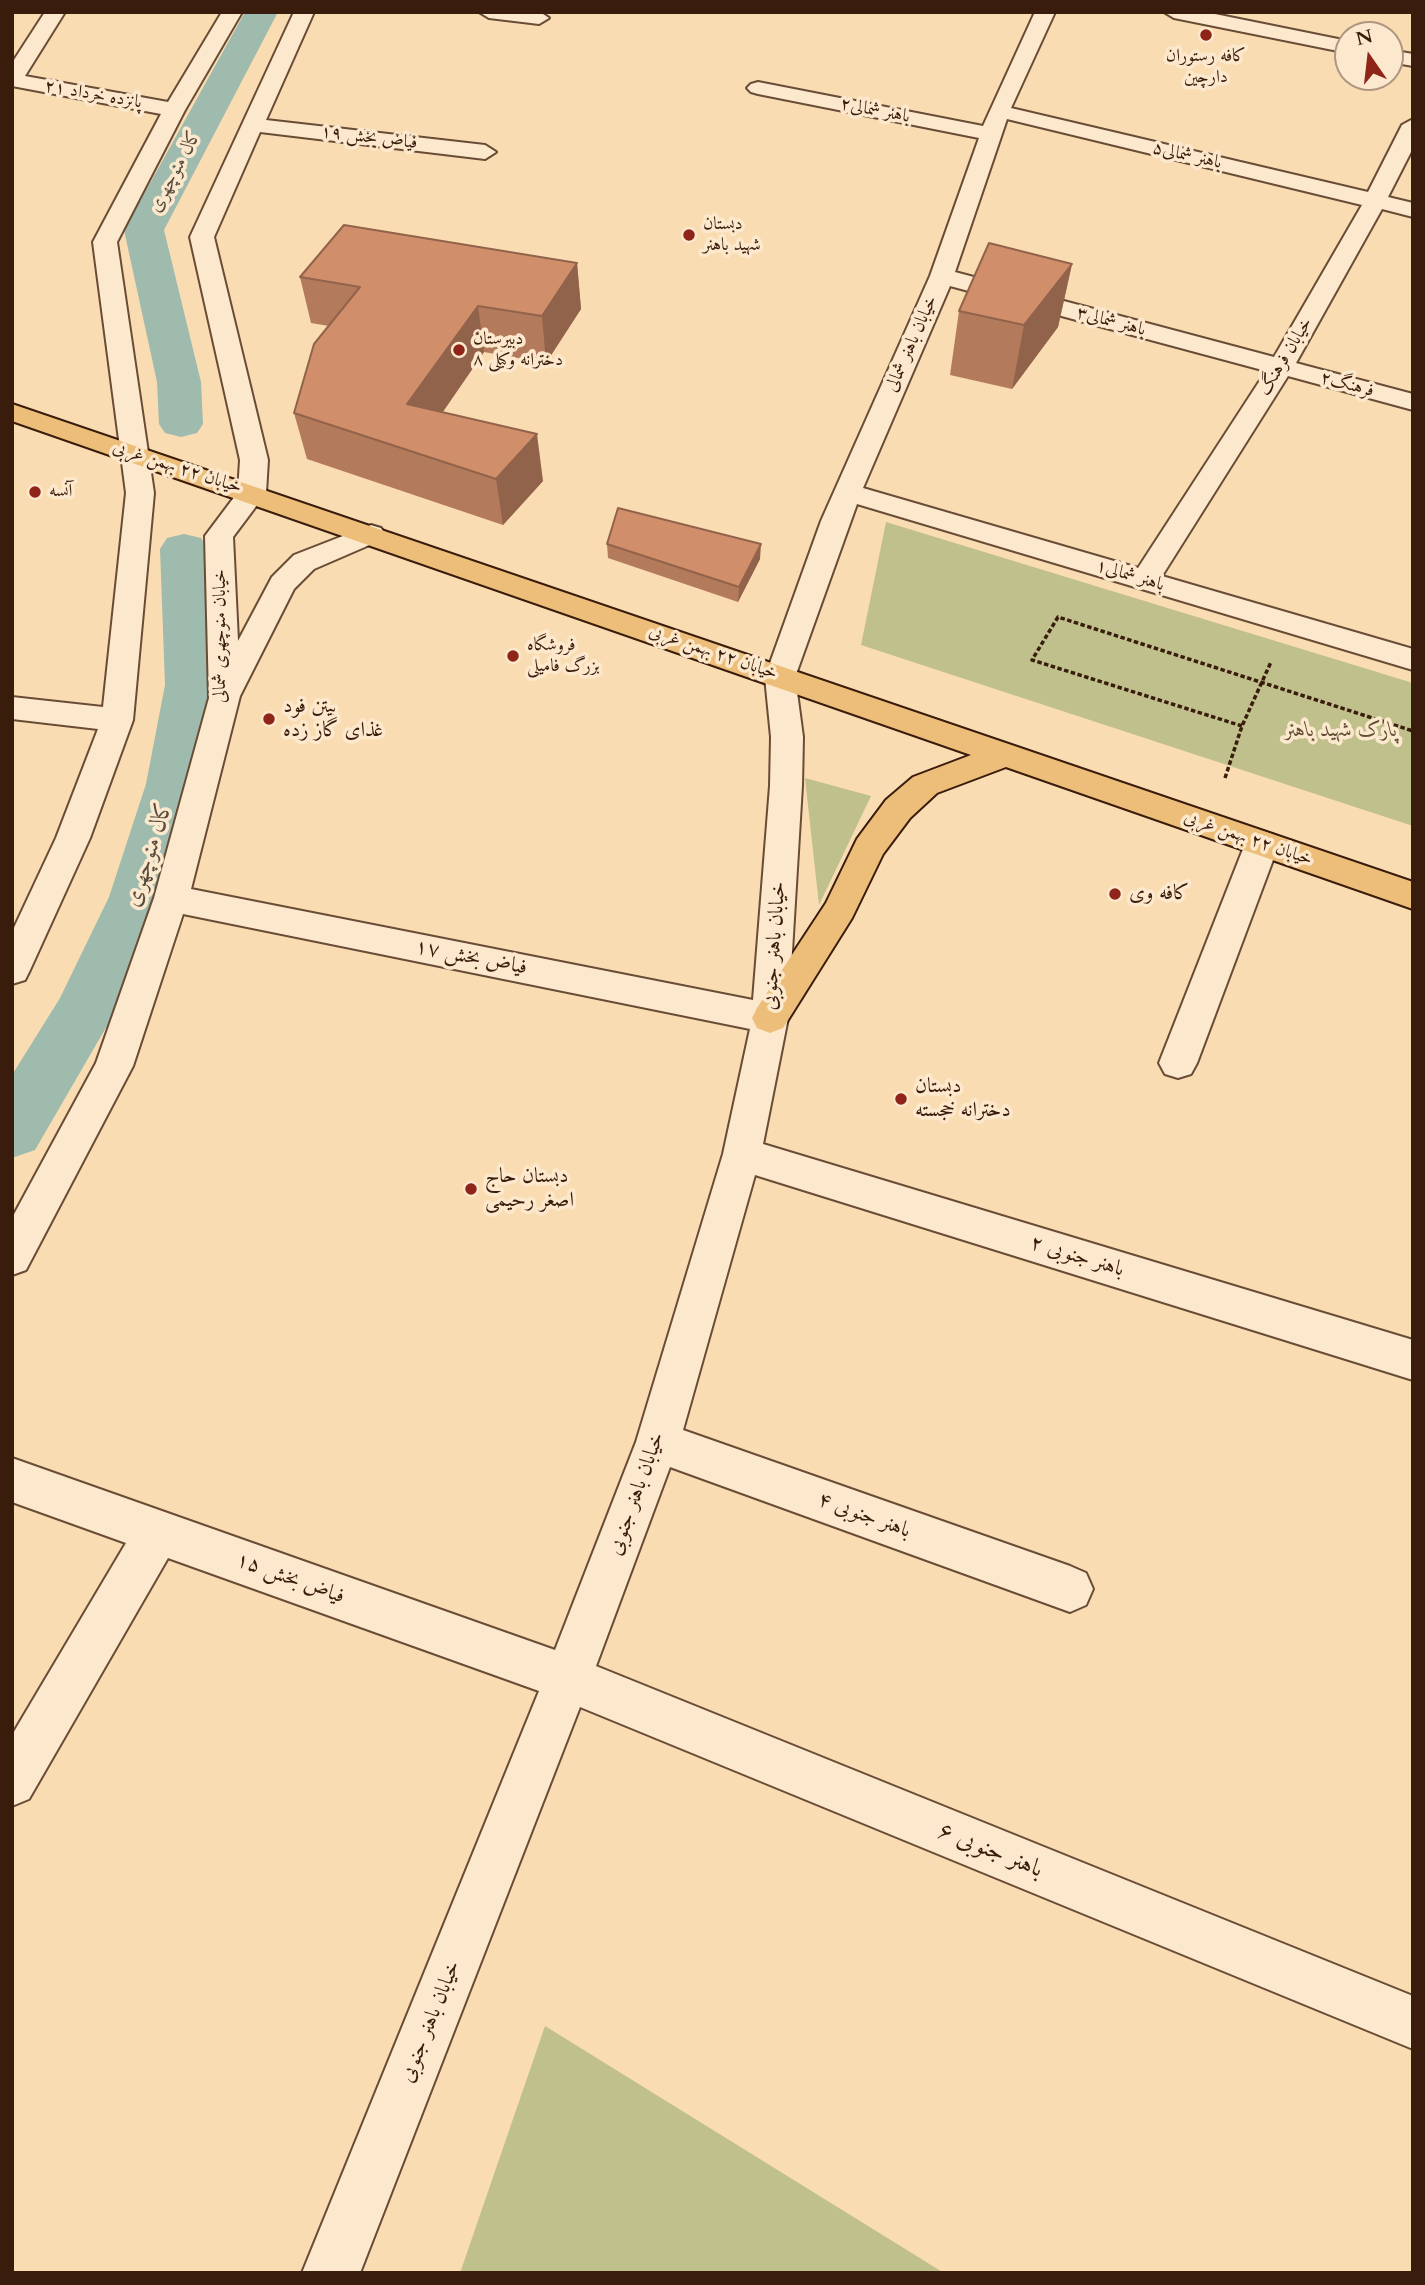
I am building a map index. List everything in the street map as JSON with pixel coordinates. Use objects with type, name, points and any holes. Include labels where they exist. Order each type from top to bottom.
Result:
[{"type":"main road","name":"خیابان ۲۲ بهمن غربی","points":[[12,412],[1413,896]]},
{"type":"main road","points":[[770,1018],[840,909],[869,848],[898,809],[925,785],[1006,755]]},
{"type":"street","points":[[12,80],[55,12]]},
{"type":"street","points":[[12,970],[73,838],[117,720],[139,516],[136,455],[105,242],[174,110],[232,12]]},
{"type":"street","points":[[251,493],[254,460],[202,237],[304,12]]},
{"type":"street","points":[[489,12],[539,18]]},
{"type":"street","points":[[1174,12],[1334,44]]},
{"type":"street","name":"خیابان باهنر شمالی","points":[[780,677],[848,492],[942,276],[995,122],[1040,13]]},
{"type":"street","name":"پانزده خرداد ۲۱","points":[[12,80],[174,110]]},
{"type":"street","name":"باهنر شمالی۲","points":[[758,88],[995,122]]},
{"type":"street","name":"باهنر شمالی۵","points":[[995,122],[1413,210]]},
{"type":"street","name":"فیاض بخش ۱۹","points":[[254,125],[485,152]]},
{"type":"street","name":"خیابان فرهنگ","points":[[1145,580],[1281,367],[1375,201],[1413,125]]},
{"type":"street","name":"باهنر شمالی۳","points":[[942,276],[1281,367]]},
{"type":"street","name":"فرهنگ۲","points":[[1281,367],[1413,402]]},
{"type":"street","name":"باهنر شمالی۱","points":[[848,492],[1413,660]]},
{"type":"street","name":"خیابان منوچهری شمالی","points":[[12,1257],[114,1066],[171,898],[225,698],[219,536],[251,493]]},
{"type":"street","points":[[225,698],[282,584],[304,562],[371,534]]},
{"type":"street","name":"خیابان باهنر جنوبی","points":[[331,2273],[568,1678],[658,1442],[742,1154],[770,1018],[786,786],[787,737],[780,677]]},
{"type":"street","points":[[12,708],[117,720]]},
{"type":"street","points":[[1178,1063],[1262,844]]},
{"type":"street","name":"فیاض بخش ۱۷","points":[[171,898],[770,1018]]},
{"type":"street","name":"باهنر جنوبی ۲","points":[[742,1154],[1413,1360]]},
{"type":"street","name":"باهنر جنوبی ۴","points":[[658,1442],[1070,1589]]},
{"type":"street","name":"فیاض بخش ۱۵","points":[[12,1480],[568,1678]]},
{"type":"street","points":[[12,1782],[158,1532]]},
{"type":"street","name":"باهنر جنوبی ۶","points":[[568,1678],[1413,2023]]},
{"type":"path","points":[[1242,726],[1032,660],[1058,617],[1413,731]]},
{"type":"path","points":[[1225,778],[1242,726],[1290,623]]},
{"type":"green space","name":"پارک شهید باهنر","points":[[886,522],[1413,683],[1413,826],[861,645]]},
{"type":"green space","points":[[805,778],[871,796],[819,905]]},
{"type":"green space","points":[[545,2026],[944,2273],[460,2273]]},
{"type":"building","points":[[344,225],[577,263],[542,316],[478,306],[407,404],[537,434],[496,479],[294,413],[314,344],[360,287],[300,277]]},
{"type":"building","points":[[989,243],[1072,264],[1024,325],[959,311]]},
{"type":"building","points":[[618,508],[761,544],[739,587],[607,544]]},
{"type":"waterway","name":"کال منوچهری","points":[[181,424],[179,382],[144,230],[262,12]]},
{"type":"waterway","name":"کال منوچهری","points":[[12,1131],[84,1012],[138,897],[173,784],[191,685],[184,549]]},
{"type":"place","name":"کافه رستوران دارچین","points":[[1206,35]]},
{"type":"place","name":"دبستان شهید باهنر","points":[[689,235]]},
{"type":"place","name":"دبیرستان دخترانه وکیلی ۸","points":[[459,350]]},
{"type":"place","name":"آنسه","points":[[35,492]]},
{"type":"place","name":"فروشگاه بزرگ فامیلی","points":[[513,656]]},
{"type":"place","name":"بیتن فود غذای گاز زده","points":[[269,719]]},
{"type":"place","name":"کافه وی","points":[[1115,894]]},
{"type":"place","name":"دبستان دخترانه خجسته","points":[[901,1099]]},
{"type":"place","name":"دبستان حاج اصغر رحیمی","points":[[471,1189]]}]
